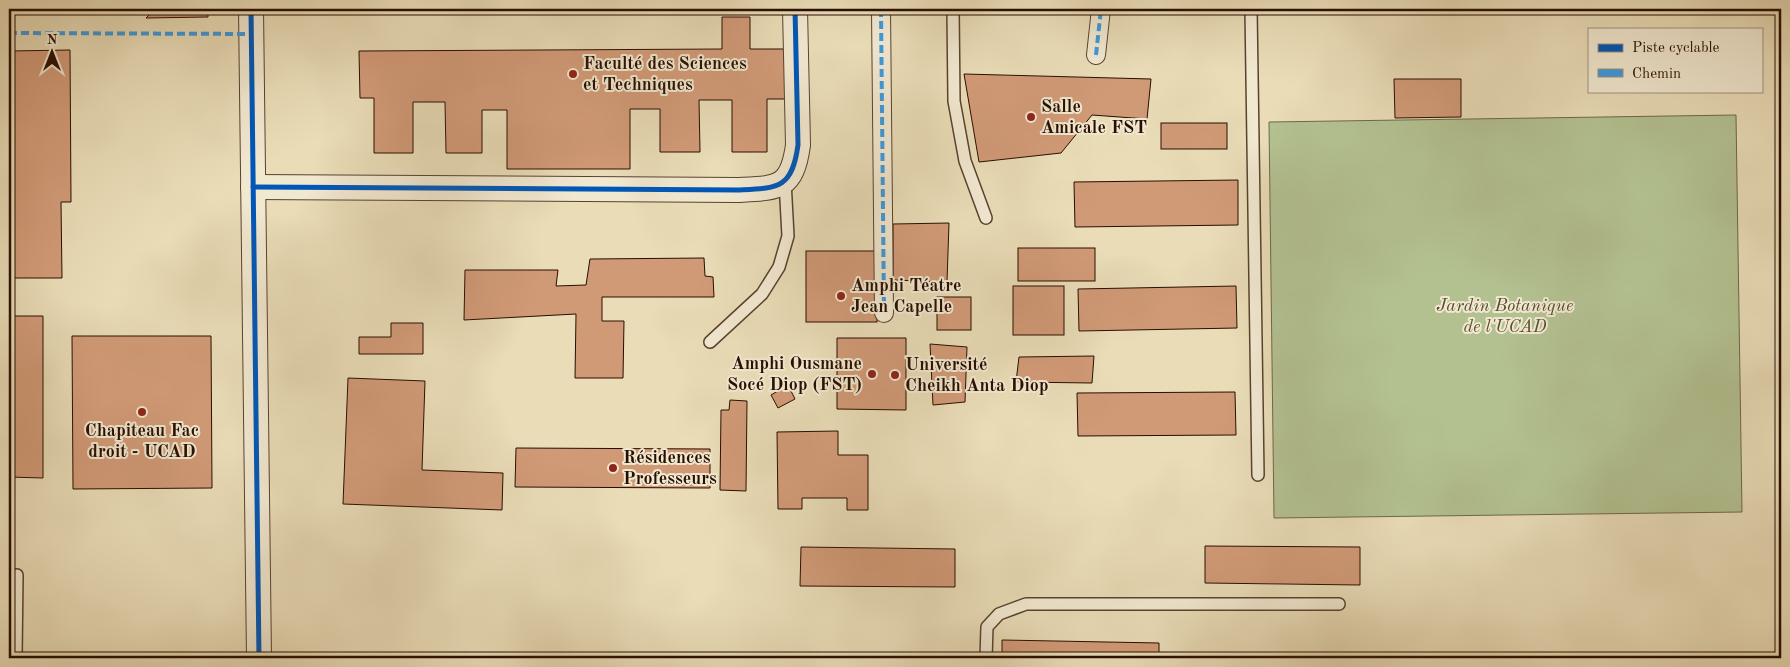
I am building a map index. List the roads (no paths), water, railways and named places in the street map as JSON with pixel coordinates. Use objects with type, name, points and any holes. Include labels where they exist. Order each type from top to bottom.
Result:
[{"type":"street","points":[[259,658],[252,9],[266,9]]},
{"type":"street","points":[[254,187],[740,190],[771,188],[785,181],[795,165],[798,145],[795,9]]},
{"type":"street","points":[[881,9],[884,313]]},
{"type":"street","points":[[1096,55],[1100,9]]},
{"type":"lane","points":[[953,9],[954,101],[965,161],[986,218]]},
{"type":"lane","points":[[1251,9],[1258,474]]},
{"type":"lane","points":[[710,342],[762,294],[779,267],[788,236],[785,181]]},
{"type":"lane","points":[[16,658],[17,574]]},
{"type":"lane","points":[[986,658],[987,627],[999,614],[1026,604],[1338,604]]},
{"type":"place","name":"Faculté des Sciences et Techniques","points":[[573,74]]},
{"type":"place","name":"Salle Amicale FST","points":[[1031,117]]},
{"type":"place","name":"Amphi Téatre Jean Capelle","points":[[841,296]]},
{"type":"place","name":"Amphi Ousmane Socé Diop (FST)","points":[[872,374]]},
{"type":"place","name":"Université Cheikh Anta Diop","points":[[895,375]]},
{"type":"place","name":"Chapiteau Fac droit - UCAD","points":[[142,412]]},
{"type":"place","name":"Résidences Professeurs","points":[[613,468]]},
{"type":"park label","name":"Jardin Botanique de l'UCAD","points":[[1505,316]]}]
